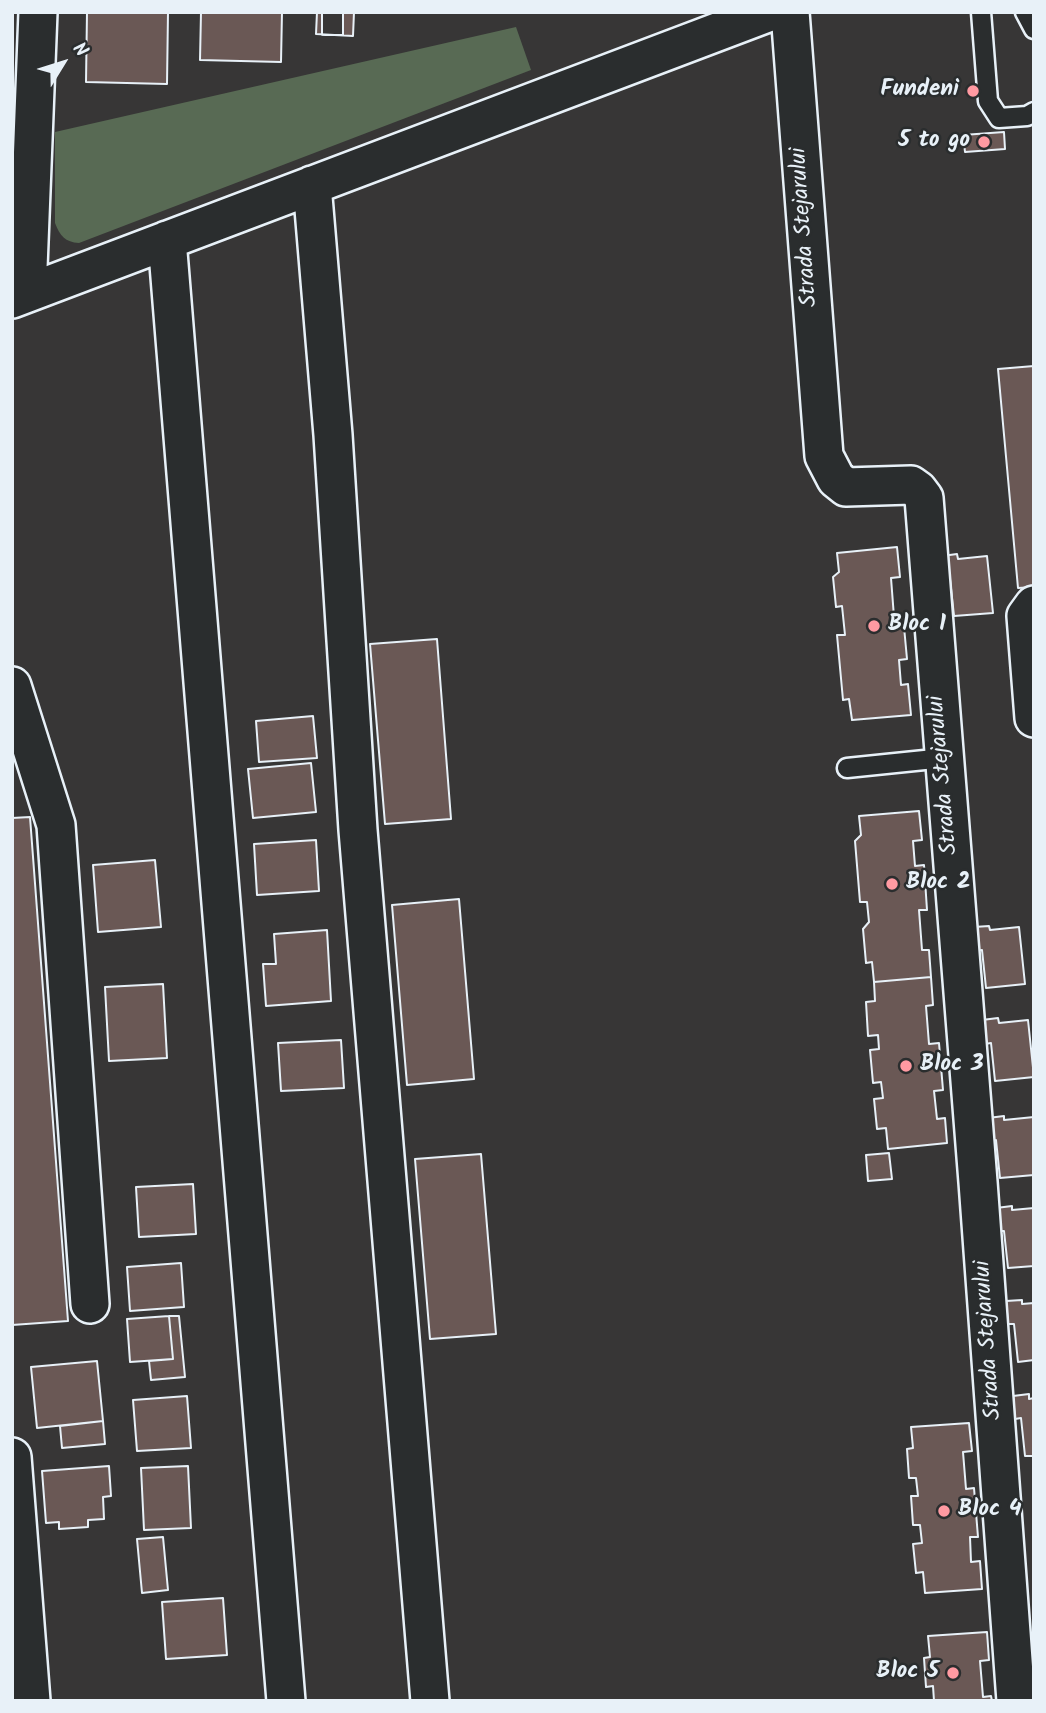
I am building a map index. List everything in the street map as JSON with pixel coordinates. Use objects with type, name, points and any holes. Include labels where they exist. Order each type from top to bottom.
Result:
[{"type":"street","points":[[38,12],[20,296],[770,12]]},
{"type":"street","name":"Strada Stejarului","points":[[790,12],[824,456],[836,480],[846,487],[911,485],[924,498],[1016,1701]]},
{"type":"street","points":[[312,186],[333,435],[358,830],[430,1701]]},
{"type":"street","points":[[167,240],[286,1701]]},
{"type":"street","points":[[1034,606],[1026,616],[1034,718]]},
{"type":"street","points":[[12,686],[56,825],[90,1304]]},
{"type":"street","points":[[12,1457],[31,1701]]},
{"type":"lane","points":[[981,12],[988,101],[992,109],[999,118],[1027,116],[1034,112]]},
{"type":"lane","points":[[1025,12],[1034,29]]},
{"type":"lane","points":[[847,768],[944,758]]},
{"type":"green space","points":[[516,27],[531,70],[79,243],[67,240],[57,228],[55,132]]},
{"type":"building","points":[[87,12],[168,12],[167,84],[86,82]]},
{"type":"building","points":[[201,12],[282,12],[281,62],[200,60]]},
{"type":"building","points":[[317,12],[354,12],[353,36],[316,34]]},
{"type":"building","points":[[322,12],[343,12],[343,35],[322,35]]},
{"type":"building","name":"5 to go","points":[[1004,132],[1005,149],[965,152],[963,135]]},
{"type":"building","points":[[1034,366],[1034,587],[1018,588],[998,369]]},
{"type":"building","name":"Bloc 1","points":[[897,547],[900,577],[891,578],[894,617],[903,616],[907,659],[899,660],[901,685],[908,684],[911,715],[852,720],[849,699],[843,700],[837,635],[845,635],[842,606],[836,607],[833,577],[839,572],[837,553]]},
{"type":"building","points":[[957,554],[958,559],[987,556],[993,613],[954,616],[950,579],[944,579],[942,556]]},
{"type":"building","points":[[437,639],[451,819],[385,824],[370,644]]},
{"type":"building","points":[[313,716],[317,758],[259,762],[256,721]]},
{"type":"building","points":[[311,763],[316,812],[253,818],[248,769]]},
{"type":"building","name":"Bloc 2","points":[[919,811],[922,840],[913,841],[915,866],[924,865],[927,910],[919,910],[922,950],[929,950],[931,977],[874,982],[872,962],[866,963],[863,929],[869,922],[867,902],[860,902],[855,841],[861,835],[859,816]]},
{"type":"building","points":[[30,817],[68,1321],[12,1325],[12,818]]},
{"type":"building","points":[[316,840],[319,891],[257,895],[254,844]]},
{"type":"building","points":[[155,860],[161,927],[98,932],[93,865]]},
{"type":"building","points":[[459,899],[474,1079],[407,1085],[392,905]]},
{"type":"building","points":[[989,926],[990,930],[1019,927],[1025,984],[986,988],[982,950],[976,951],[974,927]]},
{"type":"building","points":[[327,930],[331,1001],[266,1006],[263,964],[276,964],[274,934]]},
{"type":"building","name":"Bloc 3","points":[[931,977],[933,1005],[926,1006],[929,1044],[939,1043],[943,1090],[934,1091],[937,1119],[945,1118],[947,1143],[888,1149],[886,1128],[877,1129],[874,1099],[883,1098],[881,1082],[873,1083],[870,1050],[879,1049],[878,1035],[868,1036],[866,1002],[875,1001],[874,982]]},
{"type":"building","points":[[163,984],[167,1058],[109,1061],[105,987]]},
{"type":"building","points":[[998,1018],[999,1023],[1028,1020],[1034,1077],[995,1081],[991,1043],[985,1044],[982,1020]]},
{"type":"building","points":[[341,1040],[344,1088],[281,1091],[278,1043]]},
{"type":"building","points":[[1004,1116],[1004,1120],[1034,1117],[1034,1175],[1000,1178],[996,1140],[990,1141],[988,1118]]},
{"type":"building","points":[[889,1153],[892,1179],[868,1181],[866,1155]]},
{"type":"building","points":[[481,1154],[496,1334],[430,1339],[415,1159]]},
{"type":"building","points":[[193,1184],[196,1234],[139,1237],[136,1187]]},
{"type":"building","points":[[1012,1206],[1012,1210],[1034,1208],[1034,1266],[1008,1268],[1004,1231],[999,1231],[996,1208]]},
{"type":"building","points":[[181,1263],[184,1307],[130,1311],[127,1267]]},
{"type":"building","points":[[1022,1300],[1022,1304],[1034,1303],[1034,1360],[1018,1362],[1014,1324],[1008,1324],[1006,1301]]},
{"type":"building","points":[[169,1316],[173,1359],[130,1362],[127,1319]]},
{"type":"building","points":[[169,1316],[179,1316],[185,1377],[151,1380],[149,1361],[173,1359]]},
{"type":"building","points":[[97,1361],[103,1421],[37,1428],[31,1367]]},
{"type":"building","points":[[1029,1394],[1029,1399],[1034,1398],[1034,1456],[1025,1456],[1021,1418],[1015,1419],[1013,1396]]},
{"type":"building","points":[[187,1396],[191,1448],[137,1451],[133,1400]]},
{"type":"building","points":[[103,1421],[105,1444],[62,1448],[60,1426]]},
{"type":"building","name":"Bloc 4","points":[[969,1423],[972,1451],[963,1452],[966,1489],[974,1488],[978,1537],[970,1537],[971,1562],[980,1561],[982,1589],[925,1593],[923,1572],[916,1573],[913,1544],[922,1543],[920,1525],[913,1525],[911,1496],[918,1496],[916,1478],[909,1478],[907,1449],[913,1448],[911,1427]]},
{"type":"building","points":[[109,1466],[111,1496],[103,1497],[104,1519],[88,1520],[88,1527],[59,1529],[59,1522],[46,1523],[42,1471]]},
{"type":"building","points":[[188,1466],[191,1528],[144,1530],[141,1468]]},
{"type":"building","points":[[163,1537],[168,1590],[142,1593],[137,1539]]},
{"type":"building","points":[[223,1598],[227,1655],[166,1659],[162,1602]]},
{"type":"building","name":"Bloc 5","points":[[987,1632],[989,1660],[980,1661],[983,1697],[991,1696],[992,1701],[934,1701],[933,1686],[926,1687],[924,1658],[930,1657],[928,1636]]},
{"type":"place","name":"Fundeni","points":[[973,91]]},
{"type":"place","name":"5 to go","points":[[984,142]]},
{"type":"place","name":"Bloc 1","points":[[874,626]]},
{"type":"place","name":"Bloc 2","points":[[892,884]]},
{"type":"place","name":"Bloc 3","points":[[906,1066]]},
{"type":"place","name":"Bloc 4","points":[[944,1511]]},
{"type":"place","name":"Bloc 5","points":[[953,1673]]}]
